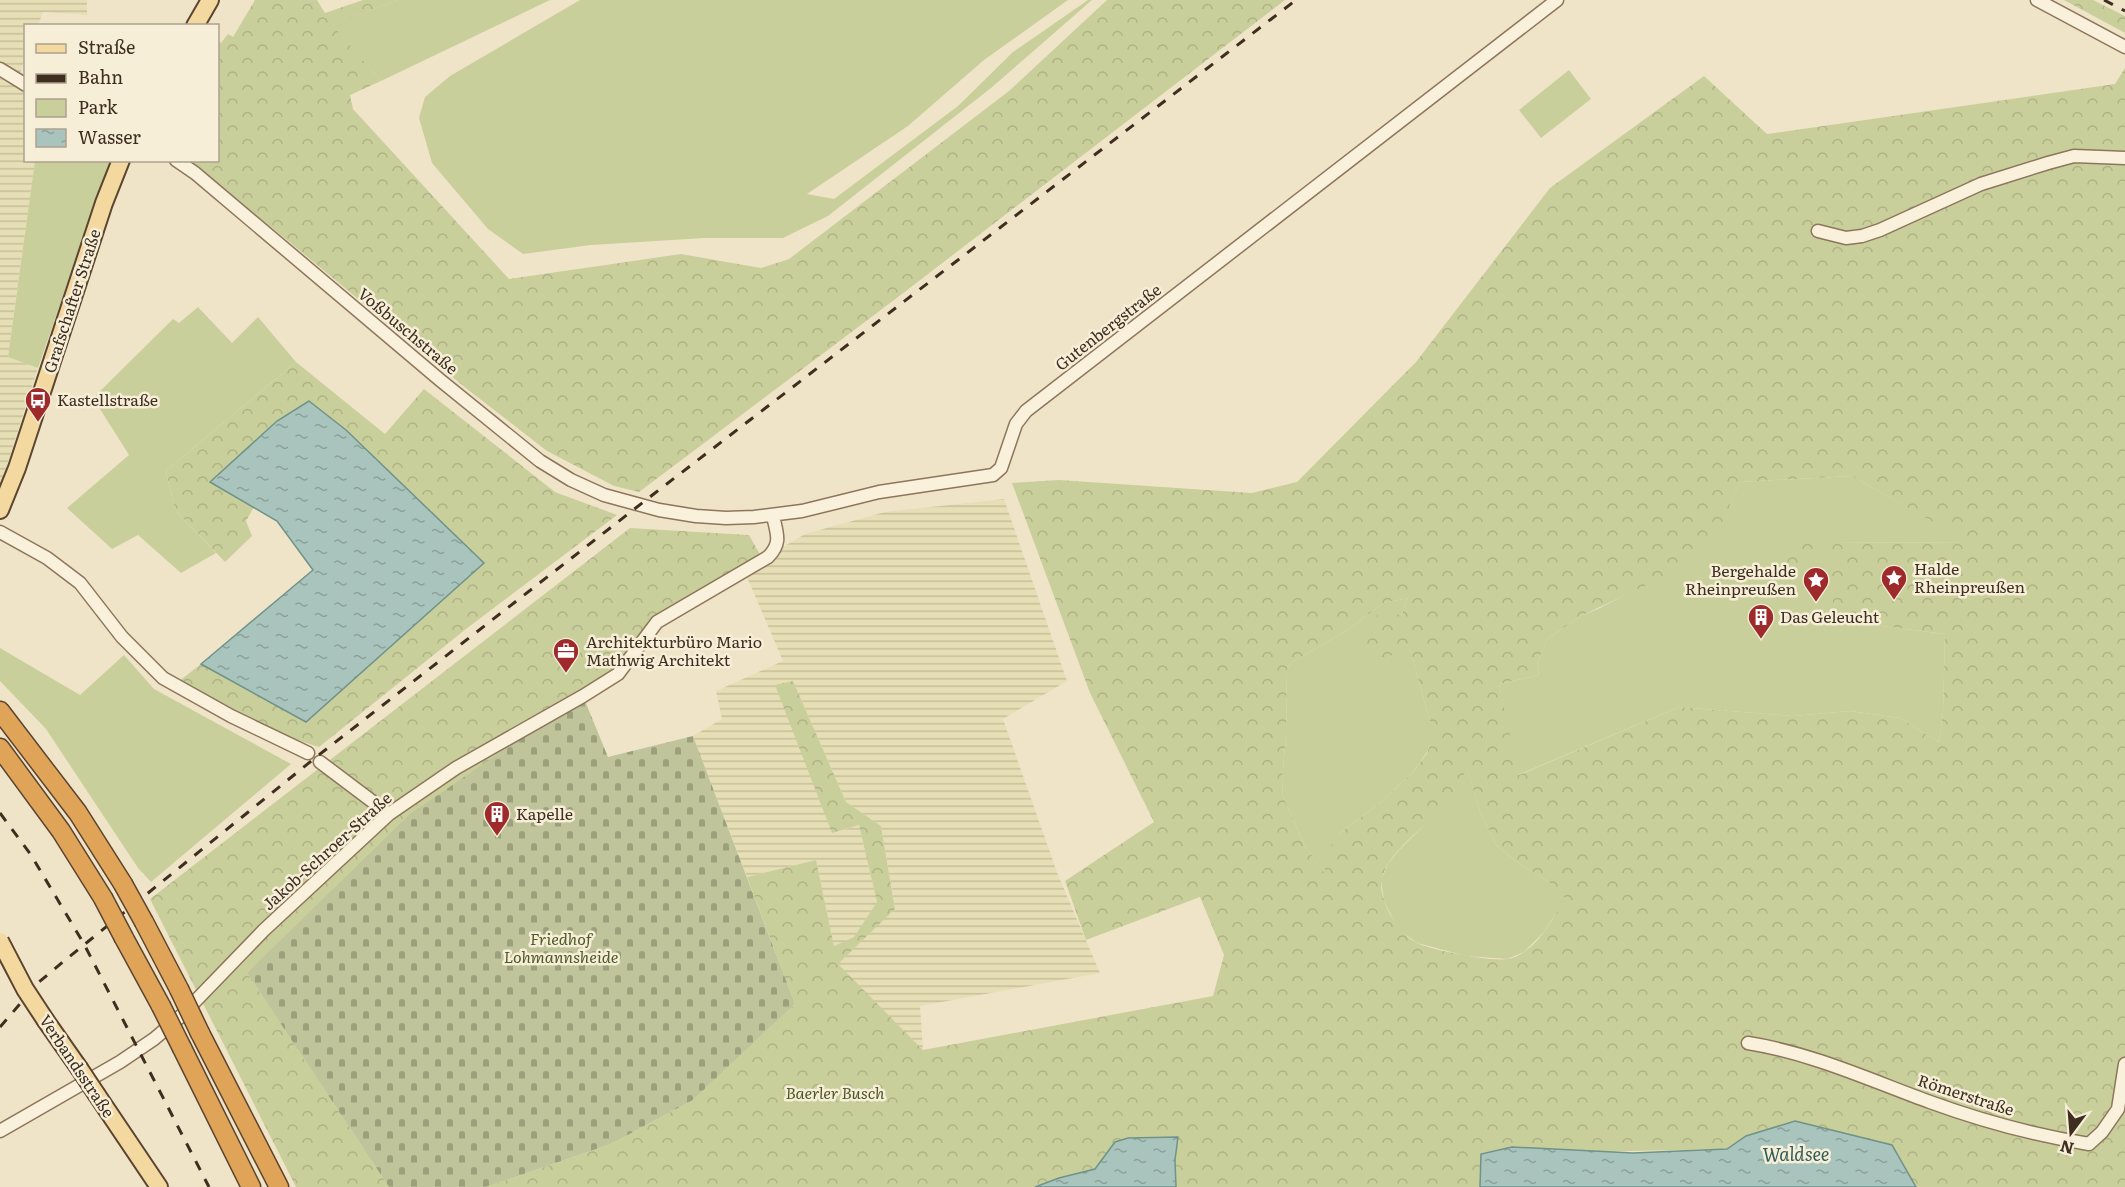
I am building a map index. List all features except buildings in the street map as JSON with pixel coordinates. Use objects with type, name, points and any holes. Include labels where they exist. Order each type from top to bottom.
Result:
[{"type":"highway","points":[[0,711],[78,813],[123,884],[279,1187]]},
{"type":"highway","points":[[0,748],[61,831],[103,898],[161,1006],[251,1187]]},
{"type":"main road","points":[[196,24],[210,0]]},
{"type":"main road","name":"Grafschafter Straße","points":[[0,510],[17,468],[104,203],[120,162]]},
{"type":"main road","name":"Verbandsstraße","points":[[0,941],[25,989],[159,1187]]},
{"type":"street","name":"Gutenbergstraße","points":[[633,503],[696,516],[726,518],[773,516],[879,492],[993,475],[1001,468],[1016,424],[1026,411],[1557,0]]},
{"type":"street","points":[[2037,0],[2125,47]]},
{"type":"street","points":[[0,69],[24,83]]},
{"type":"street","points":[[1818,231],[1846,238],[1862,236],[1981,184],[2048,163],[2074,156],[2125,158]]},
{"type":"street","name":"Voßbuschstraße","points":[[179,162],[195,173],[440,381],[540,461],[588,488],[633,503]]},
{"type":"street","name":"Jakob-Schroer-Straße","points":[[0,1131],[120,1062],[154,1039],[180,1017],[264,930],[389,814],[456,768],[574,702],[618,674],[657,622],[768,557],[775,550],[778,541],[773,516]]},
{"type":"street","points":[[0,532],[47,558],[80,583],[122,637],[163,678],[222,711],[308,753]]},
{"type":"street","points":[[320,762],[389,814]]},
{"type":"street","name":"Römerstraße","points":[[1748,1043],[1782,1048],[2002,1125],[2047,1137],[2089,1144],[2102,1132],[2118,1109],[2125,1064]]},
{"type":"shaded area","points":[[0,0],[87,0],[87,15],[43,12],[38,24],[24,24],[24,61],[19,77],[0,65]]},
{"type":"shaded area","points":[[0,78],[24,91],[24,162],[35,162],[8,357],[38,368],[0,487]]},
{"type":"shaded area","points":[[1004,499],[1067,681],[1003,719],[1058,875],[1100,973],[920,1006],[923,1050],[837,964],[895,908],[881,826],[846,802],[793,681],[776,685],[833,833],[859,825],[877,902],[854,938],[834,946],[816,860],[747,877],[693,736],[722,719],[716,691],[783,661],[744,570],[805,534],[885,512]]},
{"type":"green space","points":[[255,0],[317,0],[325,13],[363,0],[398,0],[332,25],[381,81],[350,95],[353,109],[509,279],[681,254],[761,268],[789,259],[1009,91],[1107,0],[1285,0],[902,294],[639,492],[614,486],[547,451],[187,162],[219,162],[219,42],[221,43],[228,34],[233,37]]},
{"type":"green space","points":[[398,0],[550,0],[381,81],[331,25]]},
{"type":"green space","points":[[580,0],[1068,0],[984,60],[908,126],[807,194],[834,199],[958,106],[1013,52],[1088,0],[1092,0],[991,88],[828,216],[783,238],[705,238],[591,245],[523,254],[488,229],[432,163],[419,118],[425,97],[450,76]]},
{"type":"green space","points":[[2064,0],[2093,0],[2125,16],[2125,33]]},
{"type":"green space","name":"Halde Rheinpreußen","points":[[2125,68],[2125,1187],[1916,1187],[1892,1146],[1746,1136],[1727,1149],[1481,1154],[1480,1187],[1176,1187],[1175,1160],[1178,1137],[1128,1138],[1115,1142],[1095,1169],[1035,1187],[486,1187],[611,1144],[693,1100],[795,1004],[747,877],[816,860],[834,946],[854,937],[877,902],[859,825],[832,833],[775,685],[793,681],[846,802],[881,826],[895,909],[838,964],[923,1050],[1213,996],[1224,955],[1200,897],[1086,940],[1065,881],[1154,822],[1090,693],[1012,483],[1059,480],[1252,493],[1297,482],[1416,362],[1550,188],[1704,76],[1767,134],[2115,84]],"holes":[[[1852,476],[1970,543],[1829,542],[1834,620],[1945,634],[1943,713],[1939,742],[1900,718],[1850,711],[1793,716],[1679,707],[1519,775],[1499,684],[1539,675],[1537,665],[1547,639],[1581,616],[1678,570],[1710,551],[1740,482]],[[1408,598],[1401,616],[1388,610],[1377,615],[1368,624],[1361,640],[1370,647],[1368,661],[1375,666],[1385,662],[1405,642],[1411,652],[1430,722],[1430,745],[1414,771],[1381,802],[1339,834],[1325,855],[1325,874],[1305,846],[1283,796],[1287,670],[1292,662],[1348,630],[1383,603]],[[1467,768],[1480,812],[1496,845],[1518,863],[1549,882],[1565,898],[1547,928],[1530,947],[1516,957],[1489,959],[1462,955],[1417,943],[1397,925],[1386,906],[1381,887],[1386,868],[1402,846],[1445,806],[1457,790]]]},
{"type":"green space","points":[[1569,70],[1591,99],[1541,138],[1519,110]]},
{"type":"green space","points":[[35,162],[110,162],[38,368],[8,357]]},
{"type":"green space","points":[[198,307],[232,343],[258,317],[296,362],[166,471],[175,510],[216,553],[181,573],[138,535],[112,549],[67,508],[129,455],[93,398],[173,319],[179,323]]},
{"type":"green space","points":[[296,362],[385,434],[424,389],[555,492],[617,515],[466,629],[319,747],[282,735],[178,682],[201,664],[306,722],[483,563],[211,482],[254,507],[246,521],[252,536],[225,562],[175,510],[166,471]]},
{"type":"green space","points":[[1852,476],[1971,543],[1830,542],[1835,620],[1945,634],[1943,713],[1939,742],[1900,718],[1850,711],[1793,716],[1679,707],[1518,775],[1499,684],[1539,675],[1537,665],[1547,639],[1581,616],[1709,551],[1740,482]]},
{"type":"green space","points":[[630,528],[749,535],[762,558],[656,620],[616,673],[247,973],[389,1187],[296,1187],[150,899]]},
{"type":"green space","points":[[1803,538],[1812,540],[1817,545],[1820,550],[1818,558],[1809,569],[1793,570],[1784,560],[1784,550],[1790,542]]},
{"type":"green space","points":[[1408,598],[1401,616],[1370,647],[1385,662],[1405,641],[1411,652],[1430,722],[1430,745],[1414,771],[1381,802],[1339,834],[1325,875],[1305,846],[1283,796],[1287,670],[1292,662],[1348,630],[1383,603]]},
{"type":"green space","points":[[0,648],[80,695],[124,655],[154,689],[291,764],[151,882],[138,868],[46,729],[0,681]]},
{"type":"green space","name":"Friedhof Lohmannsheide","points":[[583,696],[608,757],[693,736],[795,1004],[693,1100],[611,1144],[486,1187],[389,1187],[247,973],[410,814]]},
{"type":"green space","points":[[1467,767],[1480,812],[1496,845],[1518,863],[1549,882],[1566,898],[1544,932],[1524,952],[1507,959],[1466,956],[1417,943],[1398,929],[1384,901],[1381,880],[1388,864],[1453,796]]},
{"type":"water","points":[[309,401],[346,430],[484,563],[306,722],[201,664],[313,570],[277,521],[210,482],[277,421]]},
{"type":"water","name":"Waldsee","points":[[1795,1121],[1892,1145],[1916,1187],[1480,1187],[1481,1154],[1512,1147],[1633,1153],[1727,1149],[1746,1136]]},
{"type":"water","points":[[1178,1137],[1175,1160],[1176,1187],[1035,1187],[1095,1169],[1115,1142],[1128,1138]]},
{"type":"railway","points":[[0,1027],[39,982],[315,758],[655,493],[1296,0]]},
{"type":"railway","points":[[2104,0],[2125,11]]},
{"type":"railway","points":[[0,813],[31,855],[84,944],[209,1187]]},
{"type":"place","name":"Kastellstraße","points":[[38,423]]},
{"type":"place","name":"Halde Rheinpreußen","points":[[1894,601]]},
{"type":"place","name":"Bergehalde Rheinpreußen","points":[[1816,603]]},
{"type":"place","name":"Das Geleucht","points":[[1761,640]]},
{"type":"place","name":"Architekturbüro Mario Mathwig Architekt","points":[[566,674]]},
{"type":"place","name":"Kapelle","points":[[497,837]]},
{"type":"park label","name":"Baerler Busch","points":[[835,1093]]}]
